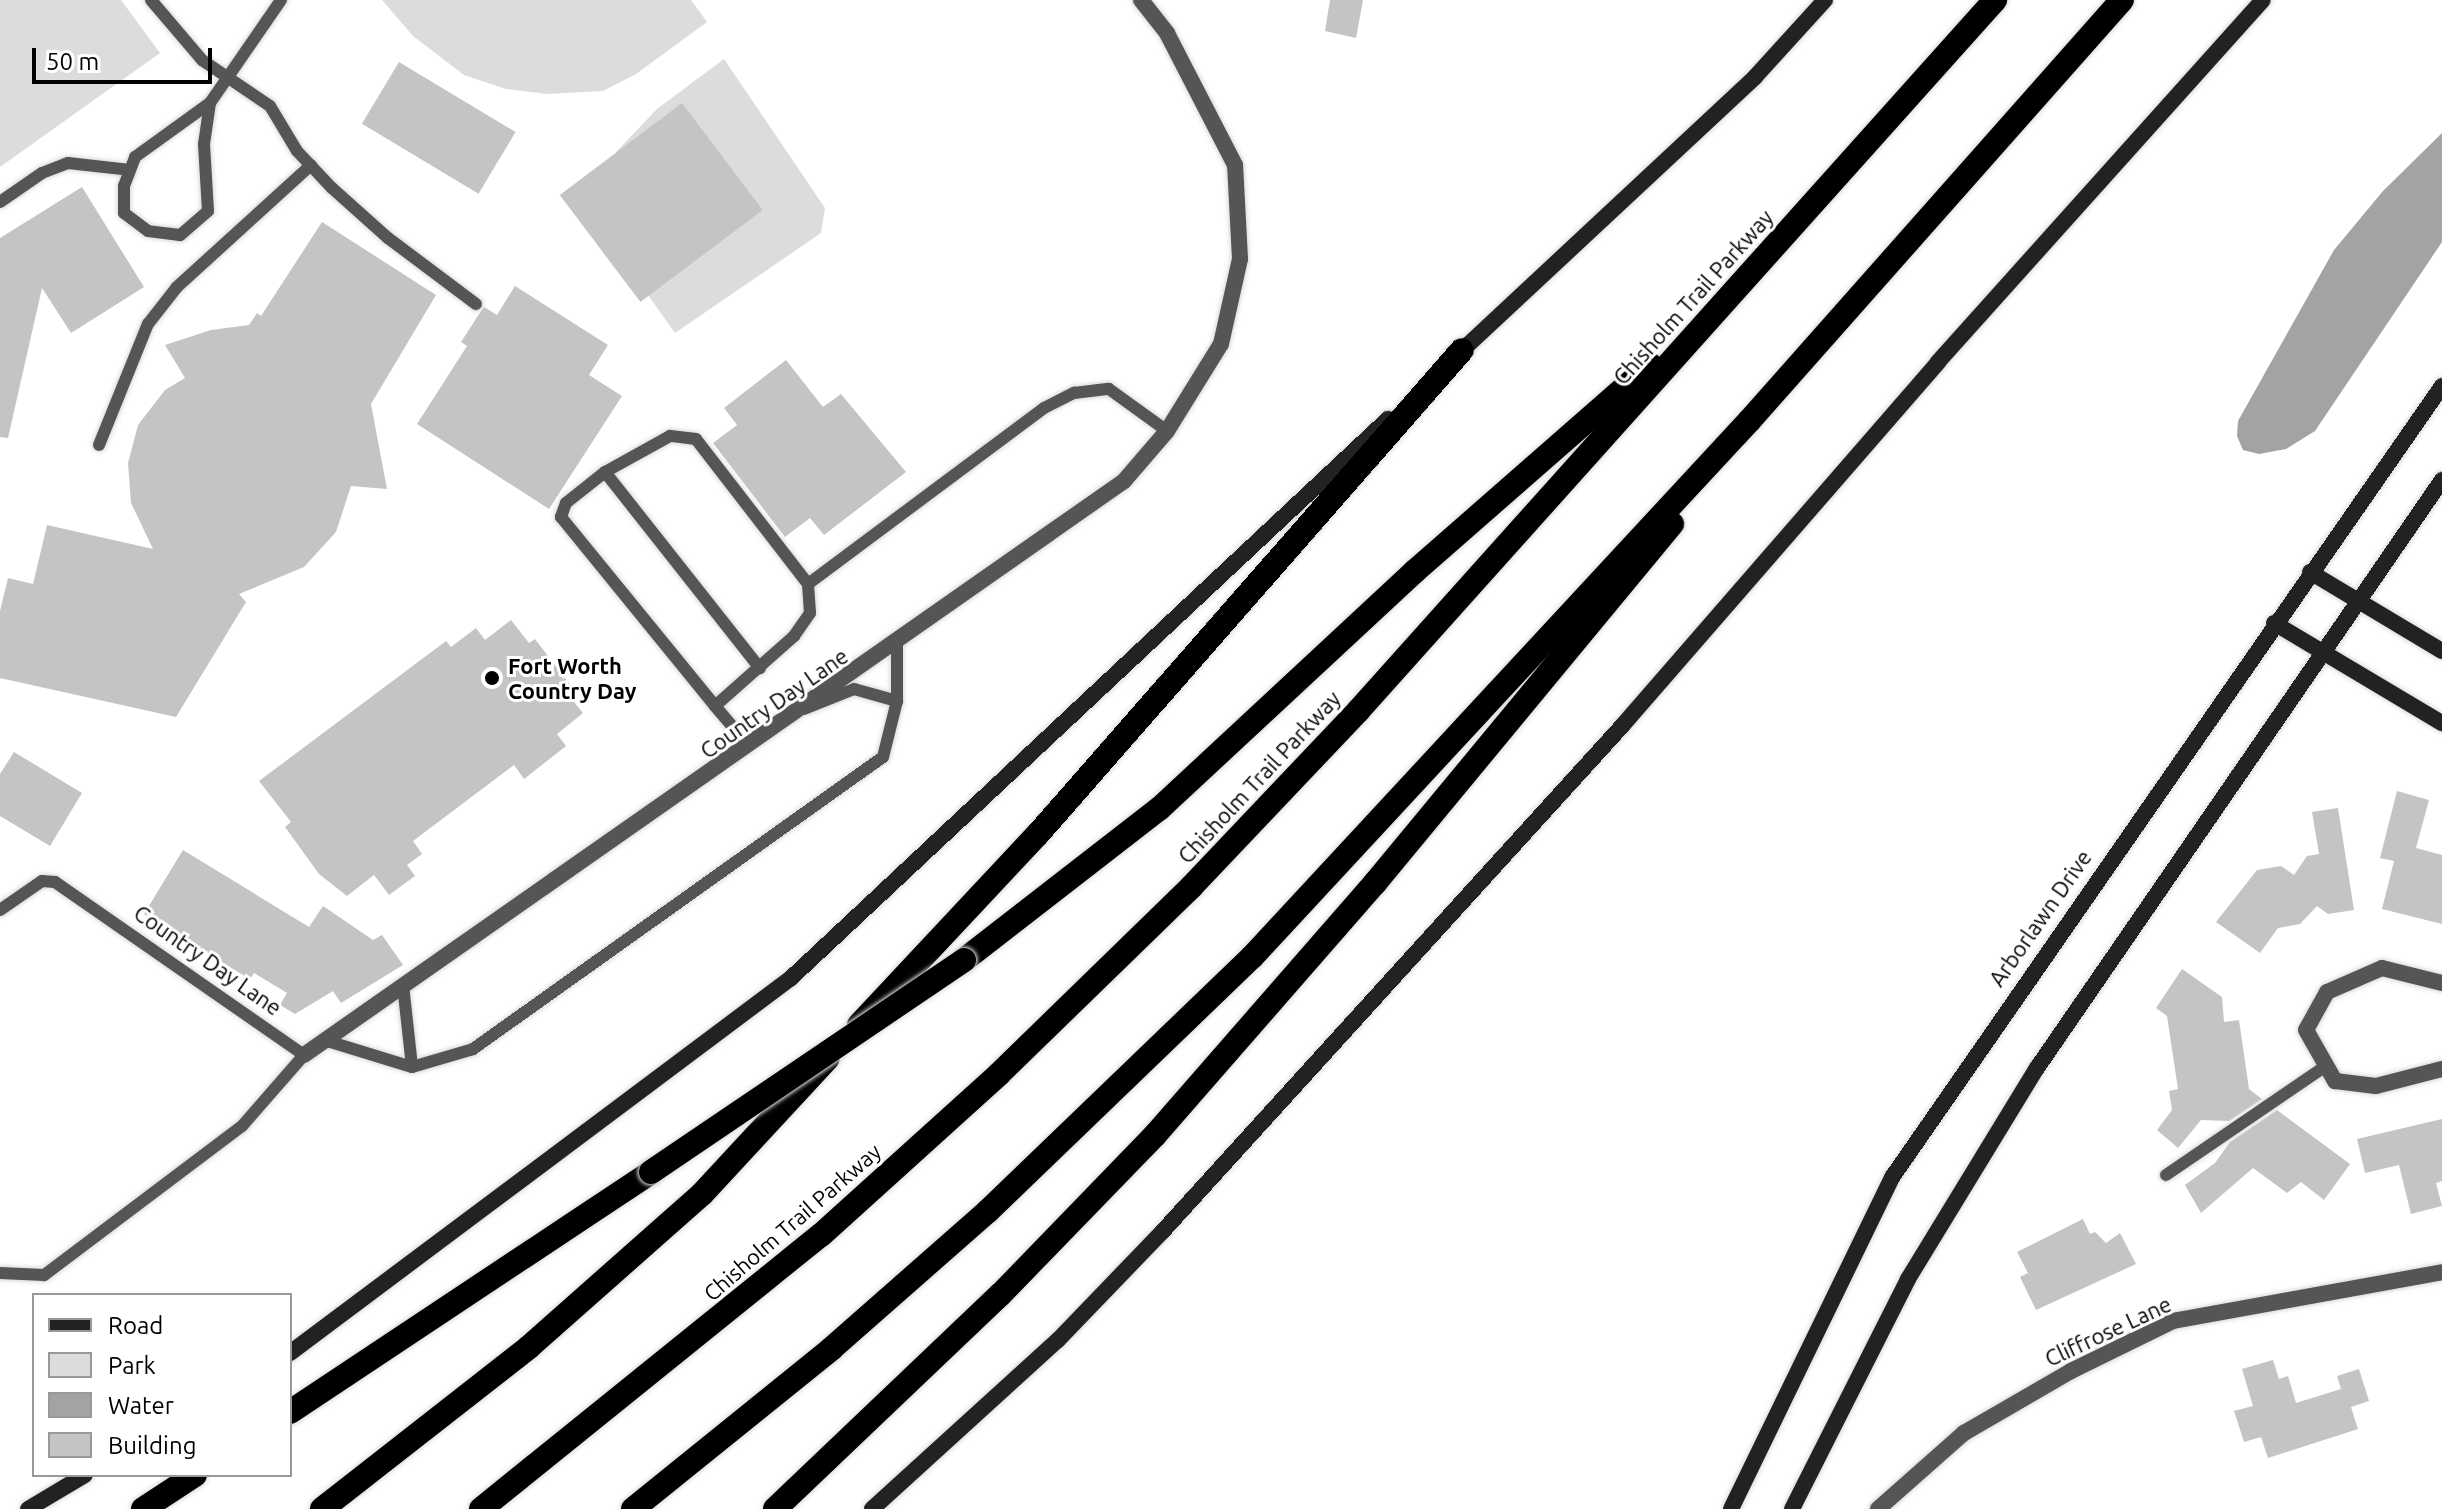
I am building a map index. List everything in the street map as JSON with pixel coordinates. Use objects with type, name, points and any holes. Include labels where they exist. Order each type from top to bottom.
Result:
[{"type":"highway","name":"Chisholm Trail Parkway","points":[[481,1509],[821,1235],[1058,1018],[1318,754],[1995,0]]},
{"type":"highway","points":[[633,1509],[831,1349],[1092,1114],[1302,906],[1750,420],[2122,0]]},
{"type":"highway","points":[[292,1411],[964,960],[1160,808],[1415,571],[1736,289]]},
{"type":"highway","points":[[322,1509],[529,1347],[702,1194],[1038,834],[1462,350]]},
{"type":"highway","points":[[775,1509],[1000,1295],[1155,1135],[1622,590],[1750,420]]},
{"type":"highway","points":[[143,1509],[192,1477]]},
{"type":"main road","points":[[292,1352],[791,978],[1755,77],[1825,0]]},
{"type":"main road","points":[[872,1509],[1058,1340],[1163,1231],[1622,726],[1938,362],[2263,0]]},
{"type":"main road","name":"Arborlawn Drive","points":[[1731,1509],[1893,1176],[2274,623],[2442,386]]},
{"type":"main road","points":[[1792,1509],[1908,1279],[2037,1068],[2442,480]]},
{"type":"main road","points":[[2310,572],[2442,651]]},
{"type":"main road","points":[[2274,623],[2442,723]]},
{"type":"main road","points":[[28,1509],[82,1477]]},
{"type":"street","name":"Country Day Lane","points":[[304,1055],[897,644],[1124,481],[1167,431],[1221,344],[1240,259],[1235,165],[1167,33],[1141,0]]},
{"type":"street","points":[[2442,983],[2382,968],[2327,992],[2306,1030],[2335,1081],[2376,1086],[2442,1069]]},
{"type":"street","name":"Cliffrose Lane","points":[[1878,1509],[1964,1433],[2071,1371],[2173,1321],[2442,1272]]},
{"type":"lane","points":[[151,0],[192,49],[228,81],[270,106],[311,165],[388,238],[476,304]]},
{"type":"lane","points":[[210,103],[204,144],[208,211],[180,235],[148,231],[124,213],[130,170],[135,157],[210,103],[281,0]]},
{"type":"lane","points":[[0,202],[42,173],[68,163],[130,170]]},
{"type":"lane","points":[[99,445],[148,324],[177,287],[311,165]]},
{"type":"lane","points":[[808,584],[1044,408],[1074,393],[1109,389],[1167,431]]},
{"type":"lane","points":[[715,706],[760,668],[810,613],[808,584],[696,439],[670,436],[605,472],[566,503],[561,517],[715,706],[749,746]]},
{"type":"lane","points":[[605,472],[760,668]]},
{"type":"lane","points":[[324,1040],[412,1067],[473,1049],[883,757],[897,701],[897,644]]},
{"type":"lane","points":[[804,709],[854,689],[897,701]]},
{"type":"lane","name":"Country Day Lane","points":[[0,910],[42,881],[55,882],[304,1055]]},
{"type":"lane","points":[[403,985],[412,1067]]},
{"type":"lane","points":[[0,1273],[44,1275],[242,1126],[304,1055]]},
{"type":"lane","points":[[2166,1175],[2326,1066]]},
{"type":"green space","points":[[0,0],[121,0],[160,53],[0,167]]},
{"type":"green space","points":[[382,0],[691,0],[707,22],[636,74],[603,91],[547,94],[506,89],[464,75],[413,36]]},
{"type":"green space","points":[[724,59],[825,208],[821,233],[675,333],[626,264],[616,152],[657,109]]},
{"type":"water","points":[[2442,133],[2442,242],[2315,431],[2286,449],[2259,454],[2243,450],[2237,436],[2238,421],[2334,250],[2383,191]]},
{"type":"building","points":[[1330,0],[1363,0],[1356,38],[1325,31]]},
{"type":"building","points":[[399,62],[516,132],[478,194],[362,124]]},
{"type":"building","points":[[682,103],[763,210],[640,302],[560,195]]},
{"type":"building","points":[[82,187],[144,287],[71,333],[42,288],[8,438],[0,437],[0,238]]},
{"type":"building","points":[[322,222],[436,295],[371,404],[387,489],[351,486],[336,532],[304,567],[239,594],[246,602],[176,717],[0,678],[0,611],[8,578],[33,584],[47,525],[153,549],[131,503],[128,463],[138,425],[165,390],[185,378],[165,345],[211,330],[249,325],[257,313],[261,316]]},
{"type":"building","points":[[515,286],[608,345],[589,375],[622,396],[549,509],[417,424],[467,346],[461,342],[481,311],[484,307],[497,315]]},
{"type":"building","points":[[786,360],[823,407],[841,394],[906,472],[824,535],[810,518],[785,537],[713,443],[737,425],[724,408]]},
{"type":"building","points":[[511,620],[529,643],[535,639],[571,686],[565,691],[583,713],[557,734],[566,746],[524,779],[514,765],[413,841],[422,854],[407,865],[415,876],[389,895],[374,875],[347,896],[319,874],[285,827],[291,822],[259,781],[446,641],[451,647],[476,628],[485,640]]},
{"type":"building","points":[[14,752],[82,793],[50,846],[0,816],[0,774]]},
{"type":"building","points":[[2397,791],[2429,800],[2416,848],[2442,855],[2442,924],[2382,909],[2394,861],[2380,858]]},
{"type":"building","points":[[2338,808],[2354,910],[2328,914],[2317,906],[2300,924],[2278,928],[2260,953],[2216,922],[2257,870],[2281,866],[2294,875],[2307,856],[2319,854],[2312,812]]},
{"type":"building","points":[[183,850],[309,927],[323,906],[373,940],[382,935],[403,965],[341,1003],[333,991],[295,1014],[280,1005],[287,993],[254,973],[251,978],[243,975],[144,914]]},
{"type":"building","points":[[2182,969],[2222,997],[2224,1022],[2239,1020],[2249,1089],[2262,1099],[2229,1121],[2201,1120],[2178,1148],[2157,1130],[2172,1110],[2169,1091],[2178,1089],[2167,1016],[2156,1008]]},
{"type":"building","points":[[2277,1110],[2350,1164],[2324,1200],[2301,1182],[2287,1193],[2253,1168],[2201,1213],[2185,1185],[2215,1163],[2230,1142]]},
{"type":"building","points":[[2442,1119],[2442,1181],[2436,1183],[2442,1206],[2411,1214],[2399,1165],[2365,1173],[2357,1139]]},
{"type":"building","points":[[2083,1219],[2090,1234],[2095,1232],[2106,1243],[2120,1233],[2136,1264],[2036,1310],[2020,1277],[2028,1273],[2017,1252]]},
{"type":"building","points":[[2273,1360],[2279,1379],[2288,1376],[2296,1403],[2341,1389],[2337,1376],[2359,1369],[2369,1401],[2351,1407],[2358,1429],[2268,1458],[2261,1437],[2244,1442],[2234,1411],[2253,1406],[2242,1369]]},
{"type":"place","name":"Fort Worth Country Day","points":[[492,678]]}]
